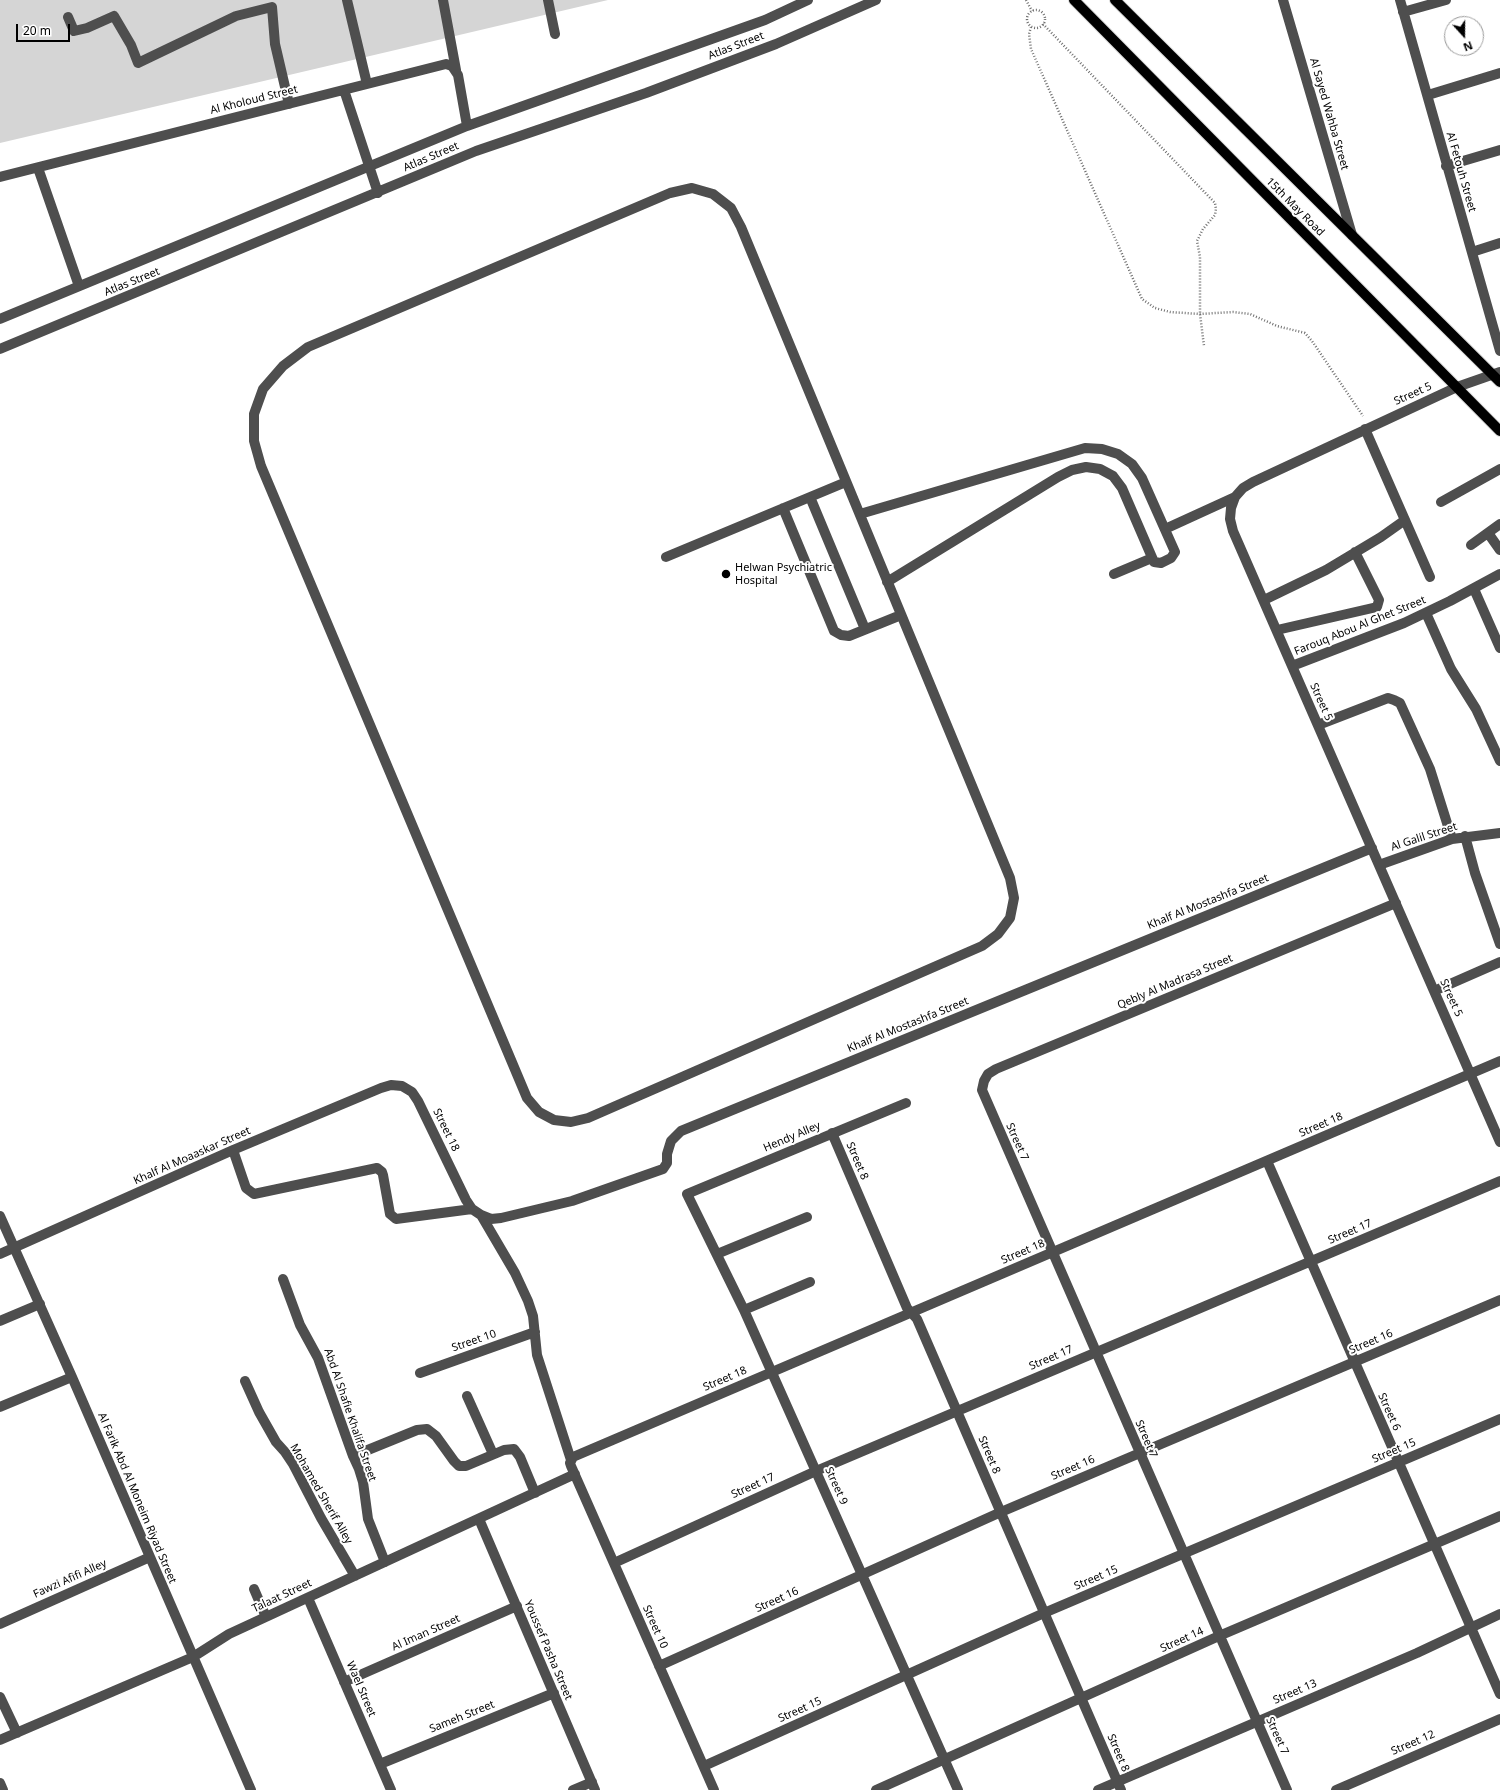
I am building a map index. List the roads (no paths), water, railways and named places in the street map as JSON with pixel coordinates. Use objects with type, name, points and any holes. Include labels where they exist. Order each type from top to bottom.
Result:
[{"type":"main road","name":"15th May Road","points":[[1074,0],[1500,431]]},
{"type":"main road","name":"15th May Road","points":[[1115,0],[1352,235],[1498,376]]},
{"type":"street","points":[[347,0],[367,84]]},
{"type":"street","points":[[442,0],[467,126]]},
{"type":"street","points":[[548,0],[555,34]]},
{"type":"street","name":"Atlas Street","points":[[0,319],[467,126],[757,23],[808,0]]},
{"type":"street","name":"Atlas Street","points":[[0,349],[476,151],[646,93],[768,46],[876,0]]},
{"type":"street","name":"Al Sayed Wahba Street","points":[[1283,0],[1352,235]]},
{"type":"street","name":"Al Fetouh Street","points":[[1400,0],[1428,95],[1446,166],[1500,351]]},
{"type":"street","points":[[1403,12],[1446,0]]},
{"type":"street","points":[[68,17],[74,31],[87,28],[114,16],[131,46],[138,63],[236,16],[272,7],[275,44],[289,104]]},
{"type":"street","name":"Al Kholoud Street","points":[[0,177],[446,64],[452,66],[456,70]]},
{"type":"street","points":[[1428,95],[1500,73]]},
{"type":"street","points":[[344,90],[378,193]]},
{"type":"street","points":[[1446,166],[1500,150]]},
{"type":"street","points":[[38,168],[79,286]]},
{"type":"street","points":[[692,188],[713,194],[731,208],[741,228],[846,482],[1010,878],[1014,898],[1010,918],[998,934],[982,946],[588,1118],[571,1122],[554,1120],[539,1112],[527,1098],[261,466],[254,441],[254,414],[263,389],[283,366],[308,348],[670,193],[692,188]]},
{"type":"street","points":[[1472,252],[1500,243]]},
{"type":"street","name":"Street 5","points":[[1498,376],[1457,387],[1253,482],[1243,488],[1235,497],[1231,508],[1230,519],[1233,531],[1500,1142]]},
{"type":"street","points":[[1368,428],[1430,577]]},
{"type":"street","points":[[860,514],[1085,448],[1097,448],[1118,454],[1132,464],[1142,478],[1175,552],[1174,556],[1157,564],[1154,562],[1122,488],[1113,476],[1100,469],[1086,467],[1072,470],[1058,477],[887,582]]},
{"type":"street","points":[[1441,502],[1500,469]]},
{"type":"street","points":[[666,558],[846,482]]},
{"type":"street","points":[[810,497],[865,630]]},
{"type":"street","points":[[1165,529],[1235,497]]},
{"type":"street","points":[[783,508],[834,631],[841,635],[849,636],[901,615]]},
{"type":"street","points":[[1264,600],[1326,570],[1405,520]]},
{"type":"street","points":[[1471,546],[1500,524]]},
{"type":"street","points":[[1488,533],[1500,550]]},
{"type":"street","points":[[1277,630],[1376,607],[1379,600],[1355,552]]},
{"type":"street","points":[[1114,574],[1152,558]]},
{"type":"street","name":"Farouq Abou Al Ghet Street","points":[[1292,666],[1382,633],[1499,577]]},
{"type":"street","points":[[1474,589],[1500,648]]},
{"type":"street","points":[[1426,613],[1451,668],[1476,709],[1500,761]]},
{"type":"street","points":[[1318,726],[1388,698],[1400,704],[1430,769],[1452,838]]},
{"type":"street","name":"Al Galil Street","points":[[1379,865],[1452,838],[1500,833]]},
{"type":"street","points":[[1465,836],[1475,872],[1500,944]]},
{"type":"street","name":"Khalf Al Mostashfa Street","points":[[472,1209],[480,1215],[491,1219],[501,1218],[572,1201],[660,1171],[667,1163],[667,1154],[671,1141],[681,1132],[1372,848]]},
{"type":"street","name":"Qebly Al Madrasa Street","points":[[985,1098],[982,1090],[984,1081],[988,1074],[996,1069],[1396,903]]},
{"type":"street","points":[[1434,991],[1500,962]]},
{"type":"street","name":"Street 18","points":[[571,1460],[576,1455],[1500,1061]]},
{"type":"street","name":"Street 18","points":[[380,1088],[391,1085],[402,1086],[412,1092],[418,1101],[472,1209]]},
{"type":"street","name":"Khalf Al Moaaskar Street","points":[[0,1254],[233,1150],[380,1088]]},
{"type":"street","name":"Street 7","points":[[985,1098],[1287,1790]]},
{"type":"street","name":"Hendy Alley","points":[[687,1194],[906,1103]]},
{"type":"street","name":"Street 8","points":[[832,1133],[907,1308],[917,1319],[958,1411],[1119,1786]]},
{"type":"street","points":[[233,1150],[246,1188],[254,1194],[377,1168],[383,1175],[390,1214],[396,1219],[472,1209]]},
{"type":"street","name":"Street 6","points":[[1266,1161],[1500,1694]]},
{"type":"street","name":"Street 17","points":[[614,1563],[816,1471],[1500,1181]]},
{"type":"street","name":"Street 9","points":[[687,1194],[744,1310],[958,1790]]},
{"type":"street","points":[[480,1215],[515,1273],[534,1316],[537,1355],[571,1460],[570,1463],[575,1474]]},
{"type":"street","name":"Al Farik Abd Al Moneim Riyad Street","points":[[0,1216],[72,1377],[251,1790]]},
{"type":"street","points":[[717,1254],[807,1217]]},
{"type":"street","name":"Abd Al Shafie Khalifa Street","points":[[283,1279],[300,1325],[318,1358],[362,1482],[368,1520],[385,1562]]},
{"type":"street","points":[[744,1310],[810,1282]]},
{"type":"street","name":"Street 16","points":[[659,1666],[1001,1512],[1500,1300]]},
{"type":"street","points":[[0,1321],[40,1304]]},
{"type":"street","name":"Street 10","points":[[420,1373],[536,1332]]},
{"type":"street","points":[[0,1407],[72,1377]]},
{"type":"street","name":"Mohamed Sherif Alley","points":[[246,1381],[259,1412],[276,1442],[286,1452],[293,1464],[321,1518],[354,1576]]},
{"type":"street","points":[[467,1396],[493,1454]]},
{"type":"street","name":"Street 15","points":[[704,1766],[907,1676],[1044,1613],[1500,1419]]},
{"type":"street","points":[[353,1456],[422,1429],[432,1432],[459,1466],[466,1466],[509,1448],[518,1452],[535,1493]]},
{"type":"street","name":"Street 10","points":[[575,1474],[714,1790]]},
{"type":"street","name":"Talaat Street","points":[[0,1740],[193,1657],[228,1634],[575,1474]]},
{"type":"street","name":"Street 14","points":[[876,1790],[1219,1636],[1500,1516]]},
{"type":"street","name":"Youssef Pasha Street","points":[[479,1519],[594,1786]]},
{"type":"street","name":"Fawzi Afifi Alley","points":[[0,1624],[150,1556]]},
{"type":"street","points":[[254,1589],[266,1617]]},
{"type":"street","name":"Wael Street","points":[[308,1598],[391,1790]]},
{"type":"street","name":"Al Iman Street","points":[[344,1682],[516,1606]]},
{"type":"street","name":"Street 13","points":[[1098,1790],[1119,1786],[1257,1721],[1417,1653],[1500,1614]]},
{"type":"street","name":"Sameh Street","points":[[380,1764],[554,1693]]},
{"type":"street","points":[[0,1697],[17,1733]]},
{"type":"street","name":"Street 12","points":[[1336,1790],[1500,1719]]},
{"type":"street","points":[[0,1783],[3,1790]]},
{"type":"street","points":[[572,1790],[594,1786]]},
{"type":"place","name":"Helwan Psychiatric Hospital","points":[[726,574]]}]
